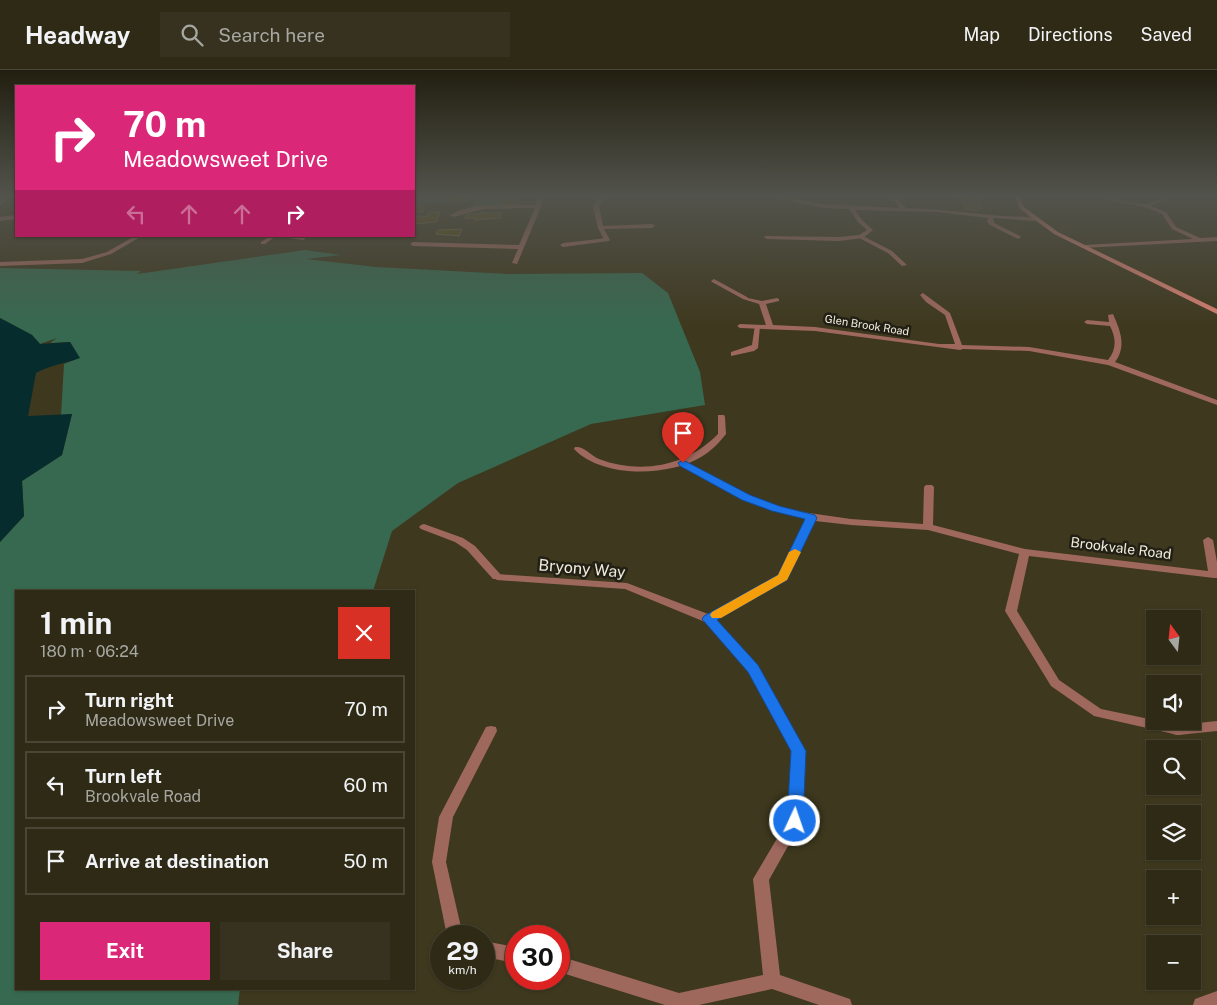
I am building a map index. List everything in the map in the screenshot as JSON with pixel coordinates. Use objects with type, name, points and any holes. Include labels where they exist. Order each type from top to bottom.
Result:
[{"type":"street","points":[[0,264],[82,261],[109,253],[132,240]]},
{"type":"street","points":[[263,243],[268,240]]},
{"type":"street","points":[[515,263],[524,240]]},
{"type":"street","points":[[563,245],[607,240]]},
{"type":"street","points":[[867,240],[883,247],[900,260],[904,266]]},
{"type":"street","points":[[1069,240],[1217,312]]},
{"type":"street","points":[[1084,247],[1206,240]]},
{"type":"street","points":[[413,244],[521,247]]},
{"type":"street","points":[[0,264],[11,256]]},
{"type":"street","points":[[714,281],[745,298],[762,303],[777,300]]},
{"type":"street","points":[[923,294],[928,301],[948,314],[960,348]]},
{"type":"street","points":[[762,303],[770,326]]},
{"type":"street","points":[[1110,363],[1117,356],[1120,344],[1111,315]]},
{"type":"street","points":[[1086,322],[1114,324]]},
{"type":"street","name":"Glen Brook Road","points":[[740,326],[815,329],[922,345],[1029,350],[1110,363],[1217,403]]},
{"type":"street","points":[[734,354],[755,346],[757,326]]},
{"type":"street","points":[[578,449],[596,461],[618,466],[663,468],[683,463],[718,439],[722,434],[722,418]]},
{"type":"street","name":"Brookvale Road","points":[[683,463],[746,497],[776,509],[811,518],[928,527],[1025,552],[1215,575],[1208,540]]},
{"type":"street","points":[[928,527],[929,487]]},
{"type":"street","points":[[709,619],[783,578],[811,518]]},
{"type":"street","name":"Bryony Way","points":[[424,527],[465,544],[497,577],[626,586],[709,619],[753,668],[798,751],[795,821],[762,879],[772,981]]},
{"type":"street","points":[[1025,552],[1011,611],[1055,684],[1098,713],[1178,730],[1217,726]]},
{"type":"street","points":[[453,925],[439,862],[446,817],[491,731]]},
{"type":"street","points":[[570,967],[679,1001],[772,981],[844,1005]]},
{"type":"street","points":[[1201,1005],[1217,999]]},
{"type":"green space","points":[[305,250],[341,255],[306,259],[376,267],[509,274],[642,273],[668,293],[700,372],[705,405],[591,424],[458,483],[392,531],[373,590],[15,590],[15,990],[240,990],[238,1005],[0,1005],[0,542],[24,516],[22,481],[62,455],[72,414],[61,415],[64,364],[79,358],[70,342],[50,343],[57,338],[40,344],[32,335],[0,318],[0,268],[141,271],[137,274]]},
{"type":"water","points":[[0,318],[32,335],[40,344],[70,342],[80,358],[36,373],[28,416],[72,414],[62,455],[22,481],[24,516],[0,542]]},
{"type":"slow traffic","points":[[716,615],[783,578],[795,552]]},
{"type":"route","points":[[683,463],[746,497],[776,509],[811,518],[783,578],[709,619],[753,668],[798,751],[795,821]]}]
